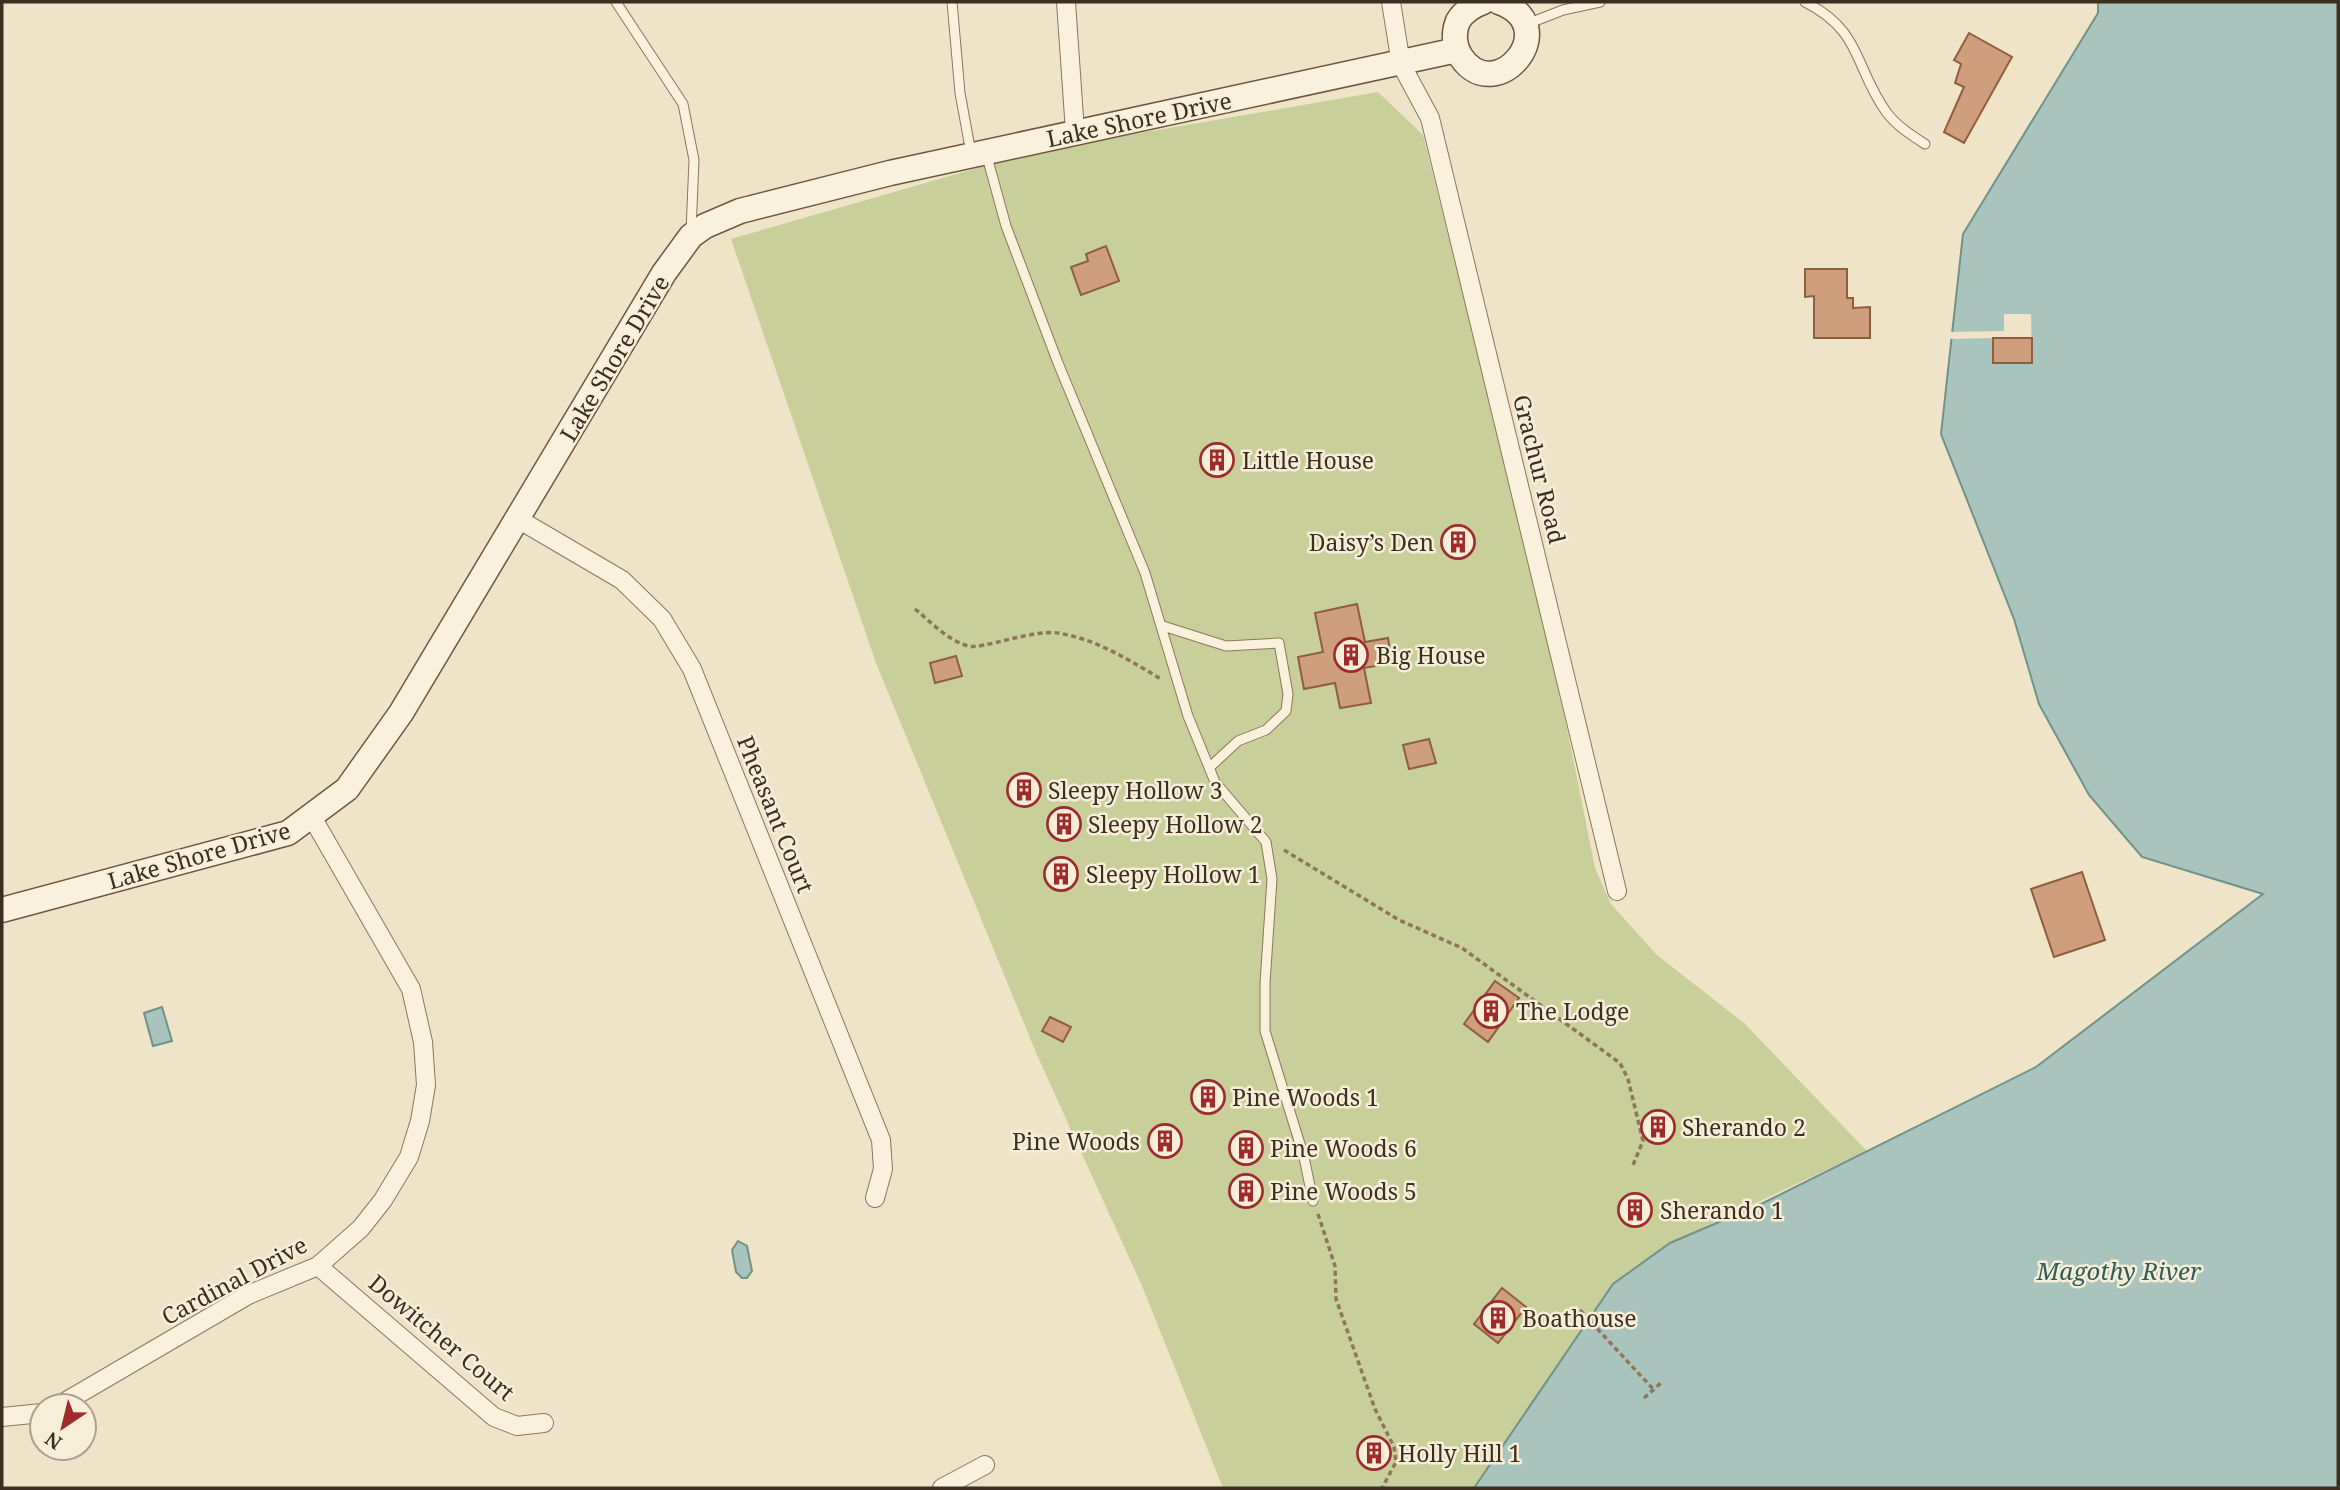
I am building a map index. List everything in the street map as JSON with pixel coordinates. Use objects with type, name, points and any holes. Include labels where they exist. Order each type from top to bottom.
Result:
[{"type":"street","points":[[1066,2],[1074,132]]},
{"type":"street","points":[[1391,2],[1401,64]]},
{"type":"street","points":[[1483,2],[1463,14],[1457,24],[1457,50],[1471,67],[1481,72],[1503,71],[1513,66],[1526,47],[1525,24],[1518,14],[1499,2]]},
{"type":"street","name":"Lake Shore Drive","points":[[2,910],[252,845],[288,833],[347,789],[373,755],[518,519],[664,273],[691,236],[705,226],[740,211],[979,154],[1457,50]]},
{"type":"street","name":"Grachur Road","points":[[1401,64],[1430,118],[1617,891]]},
{"type":"street","name":"Pheasant Court","points":[[518,519],[622,580],[662,619],[692,669],[881,1140],[883,1168],[875,1198]]},
{"type":"street","name":"Cardinal Drive","points":[[82,1392],[248,1296],[318,1265],[361,1228],[409,1157],[420,1121],[425,1085],[423,1042],[411,989],[312,817]]},
{"type":"street","name":"Dowitcher Court","points":[[318,1265],[494,1417],[517,1426],[544,1423]]},
{"type":"street","points":[[2,1418],[28,1415]]},
{"type":"street","points":[[942,1488],[985,1465]]},
{"type":"lane","points":[[616,2],[683,104],[694,160],[691,236]]},
{"type":"lane","points":[[951,2],[960,93],[979,154],[1058,363],[1121,510],[1163,626],[1181,691],[1215,782],[1266,842],[1272,879],[1265,983],[1265,1031],[1304,1157],[1314,1201]]},
{"type":"lane","points":[[1525,24],[1563,10],[1600,2]]},
{"type":"lane","points":[[1805,2],[1821,10],[1850,38],[1886,111],[1901,128],[1925,144]]},
{"type":"lane","points":[[1163,626],[1226,646],[1279,643],[1288,694],[1286,711],[1266,730],[1238,741],[1210,768]]},
{"type":"path","points":[[915,609],[953,640],[971,647],[1017,635],[1057,632],[1110,649],[1181,691]]},
{"type":"path","points":[[1283,849],[1399,920],[1462,948],[1620,1063],[1628,1079],[1643,1141],[1633,1165]]},
{"type":"path","points":[[1314,1201],[1335,1266],[1336,1299],[1375,1409],[1394,1447],[1396,1462],[1382,1488]]},
{"type":"path","points":[[1580,1310],[1654,1390]]},
{"type":"path","points":[[1644,1398],[1662,1382]]},
{"type":"green space","points":[[1378,92],[1423,135],[1521,527],[1567,728],[1595,868],[1611,904],[1657,955],[1744,1023],[1867,1151],[1670,1243],[1613,1284],[1474,1488],[1223,1488],[1142,1286],[1037,1055],[876,663],[731,239],[1036,151]]},
{"type":"water","name":"Magothy River","points":[[2098,2],[2338,2],[2338,1488],[1474,1488],[1613,1284],[1670,1243],[1761,1204],[2036,1067],[2263,894],[2142,857],[2089,795],[2039,704],[2014,619],[1941,434],[1963,234],[2098,13]]},
{"type":"water","points":[[162,1007],[172,1041],[153,1046],[144,1013]]},
{"type":"water","points":[[738,1241],[747,1246],[752,1271],[747,1278],[742,1278],[736,1272],[732,1250]]},
{"type":"pier","points":[[2004,314],[2031,314],[2032,363],[1993,363],[1993,338],[1947,339],[1948,332],[2004,331]]},
{"type":"building","points":[[1969,33],[2012,57],[1964,143],[1944,132],[1964,87],[1955,83],[1961,64],[1954,60]]},
{"type":"building","points":[[1106,246],[1119,281],[1081,295],[1071,267],[1088,261],[1086,254]]},
{"type":"building","points":[[1805,269],[1847,269],[1847,298],[1853,298],[1853,308],[1870,307],[1870,338],[1814,338],[1814,296],[1805,297]]},
{"type":"building","points":[[1993,338],[2032,338],[2032,363],[1993,363]]},
{"type":"building","name":"Little House","points":[[1210,446],[1231,452],[1224,475],[1202,468]]},
{"type":"building","name":"Big House","points":[[1357,604],[1365,642],[1388,638],[1392,663],[1364,668],[1371,703],[1340,708],[1335,683],[1304,689],[1298,657],[1323,652],[1315,613]]},
{"type":"building","points":[[956,656],[962,676],[935,683],[930,663]]},
{"type":"building","points":[[1429,739],[1436,763],[1409,769],[1403,745]]},
{"type":"building","name":"Sleepy Hollow 2","points":[[1064,812],[1077,823],[1065,837],[1052,826]]},
{"type":"building","points":[[2082,872],[2105,940],[2054,957],[2031,889]]},
{"type":"building","name":"The Lodge","points":[[1495,981],[1519,998],[1488,1042],[1464,1024]]},
{"type":"building","points":[[1050,1017],[1071,1027],[1063,1042],[1042,1031]]},
{"type":"building","name":"Sherando 1","points":[[1647,1200],[1649,1219],[1624,1221],[1622,1202]]},
{"type":"building","name":"Boathouse","points":[[1502,1288],[1526,1307],[1498,1343],[1474,1324]]},
{"type":"place","name":"Little House","points":[[1217,460]]},
{"type":"place","name":"Daisy’s Den","points":[[1458,542]]},
{"type":"place","name":"Big House","points":[[1351,655]]},
{"type":"place","name":"Sleepy Hollow 3","points":[[1024,790]]},
{"type":"place","name":"Sleepy Hollow 2","points":[[1064,824]]},
{"type":"place","name":"Sleepy Hollow 1","points":[[1061,874]]},
{"type":"place","name":"The Lodge","points":[[1491,1011]]},
{"type":"place","name":"Pine Woods 1","points":[[1208,1097]]},
{"type":"place","name":"Sherando 2","points":[[1658,1127]]},
{"type":"place","name":"Pine Woods","points":[[1165,1141]]},
{"type":"place","name":"Pine Woods 6","points":[[1246,1148]]},
{"type":"place","name":"Pine Woods 5","points":[[1246,1191]]},
{"type":"place","name":"Sherando 1","points":[[1635,1210]]},
{"type":"place","name":"Boathouse","points":[[1498,1318]]},
{"type":"place","name":"Holly Hill 1","points":[[1374,1453]]}]
